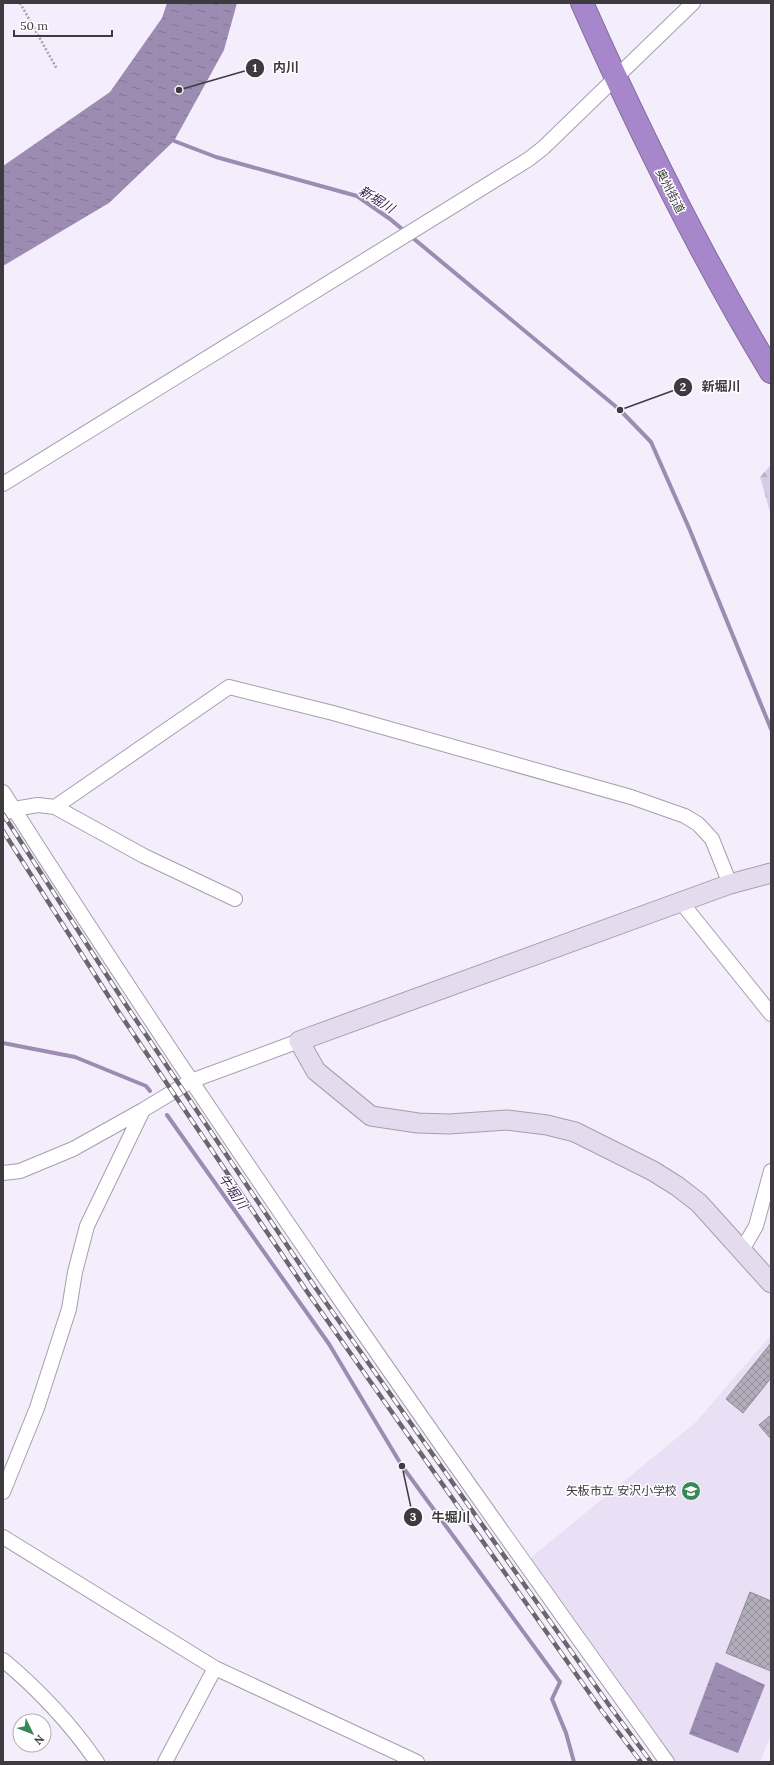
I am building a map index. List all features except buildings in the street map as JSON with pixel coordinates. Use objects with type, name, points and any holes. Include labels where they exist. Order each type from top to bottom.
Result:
[{"type":"highway","name":"奥州街道","points":[[582,3],[657,164],[742,324],[771,372]]},
{"type":"street","points":[[3,484],[529,159],[543,148],[693,3]]},
{"type":"street","points":[[55,807],[229,688],[340,715],[631,797],[685,816],[698,824],[712,839],[730,884]]},
{"type":"street","points":[[3,792],[8,812],[420,1415],[523,1562],[667,1762]]},
{"type":"street","points":[[8,812],[38,805],[55,807],[144,856],[235,899]]},
{"type":"street","points":[[3,1173],[20,1171],[73,1150],[192,1081],[730,884],[771,873]]},
{"type":"street","points":[[681,902],[771,1014]]},
{"type":"street","points":[[299,1041],[316,1071],[371,1116],[418,1123],[449,1124],[507,1120],[547,1125],[574,1132],[653,1171],[677,1186],[699,1203],[771,1283]]},
{"type":"street","points":[[3,1492],[37,1408],[69,1309],[75,1272],[87,1226],[143,1110]]},
{"type":"street","points":[[742,1250],[756,1226],[771,1171]]},
{"type":"street","points":[[3,1537],[215,1668],[417,1762]]},
{"type":"street","points":[[3,1660],[42,1694],[78,1734],[97,1762]]},
{"type":"street","points":[[165,1762],[215,1668]]},
{"type":"path","points":[[20,3],[57,70]]},
{"type":"shaded area","name":"矢板市立 安沢小学校","points":[[771,1335],[771,1735],[760,1762],[675,1762],[528,1560],[696,1422]]},
{"type":"green space","points":[[771,465],[771,515],[760,477]]},
{"type":"water","points":[[167,3],[237,3],[224,50],[174,141],[109,203],[3,266],[3,166],[110,92],[162,18]]},
{"type":"water","points":[[716,1662],[765,1685],[738,1753],[689,1734]]},
{"type":"waterway","name":"新堀川","points":[[169,139],[216,157],[357,196],[390,219],[620,410],[651,442],[689,528],[771,729]]},
{"type":"waterway","name":"牛堀川","points":[[3,1043],[75,1057],[146,1086],[150,1091]]},
{"type":"waterway","name":"牛堀川","points":[[167,1115],[329,1344],[402,1466],[560,1682],[552,1699],[566,1733],[574,1762]]},
{"type":"railway","points":[[3,814],[126,1005],[315,1287],[609,1705],[651,1762]]},
{"type":"railway","points":[[3,831],[118,1011],[308,1293],[602,1711],[641,1762]]},
{"type":"place","name":"内川","points":[[179,90]]},
{"type":"place","name":"新堀川","points":[[620,410]]},
{"type":"place","name":"牛堀川","points":[[402,1466]]},
{"type":"place","name":"矢板市立 安沢小学校","points":[[691,1491]]}]
